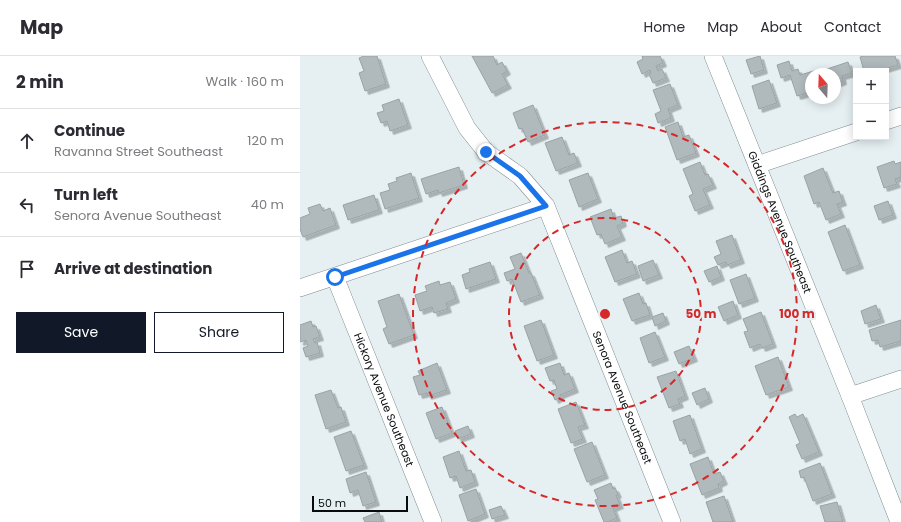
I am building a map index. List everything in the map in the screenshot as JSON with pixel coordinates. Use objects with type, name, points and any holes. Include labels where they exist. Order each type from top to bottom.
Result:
[{"type":"street","name":"Senora Avenue Southeast","points":[[430,56],[467,128],[486,152],[520,176],[546,206],[672,522]]},
{"type":"street","name":"Giddings Avenue Southeast","points":[[713,56],[899,522]]},
{"type":"street","points":[[889,121],[901,116]]},
{"type":"street","points":[[757,165],[853,133]]},
{"type":"street","points":[[300,288],[546,206]]},
{"type":"street","name":"Hickory Avenue Southeast","points":[[335,277],[433,522]]},
{"type":"street","points":[[850,396],[901,379]]},
{"type":"building","points":[[364,56],[377,56],[386,84],[365,91],[359,73],[364,71],[359,58]]},
{"type":"building","points":[[472,56],[493,56],[497,65],[502,62],[507,71],[502,74],[508,85],[492,93]]},
{"type":"building","points":[[642,56],[660,56],[663,63],[656,66],[658,71],[662,69],[666,78],[653,83],[649,74],[651,73],[650,70],[642,74],[637,62],[643,59]]},
{"type":"building","points":[[760,56],[764,70],[751,74],[746,60]]},
{"type":"building","points":[[895,56],[898,65],[888,68],[863,68],[860,57]]},
{"type":"building","points":[[789,61],[792,71],[798,69],[800,75],[805,74],[805,94],[797,96],[790,75],[781,78],[777,65]]},
{"type":"building","points":[[848,62],[852,73],[842,76],[843,81],[841,82],[841,68],[830,68]]},
{"type":"building","points":[[769,80],[777,103],[759,109],[752,86]]},
{"type":"building","points":[[670,84],[678,105],[668,109],[671,118],[658,123],[655,114],[661,111],[653,90]]},
{"type":"building","points":[[399,99],[408,125],[390,131],[387,121],[381,123],[377,113],[384,111],[382,105]]},
{"type":"building","points":[[533,105],[545,135],[528,142],[522,128],[519,129],[513,113]]},
{"type":"building","points":[[678,122],[683,137],[689,135],[696,153],[677,160],[665,127]]},
{"type":"building","points":[[562,137],[569,155],[574,153],[578,163],[556,171],[545,143]]},
{"type":"building","points":[[894,161],[895,164],[901,162],[901,177],[895,179],[897,184],[884,188],[877,167]]},
{"type":"building","points":[[700,162],[705,175],[708,174],[713,185],[703,189],[710,205],[695,211],[689,196],[693,194],[683,169]]},
{"type":"building","points":[[459,167],[464,185],[439,193],[438,190],[426,194],[421,179]]},
{"type":"building","points":[[823,168],[833,193],[839,191],[843,202],[837,204],[841,214],[826,220],[819,202],[814,204],[804,176]]},
{"type":"building","points":[[411,173],[419,198],[385,209],[380,193],[390,190],[388,184],[397,181],[396,178]]},
{"type":"building","points":[[588,173],[598,199],[579,207],[569,180]]},
{"type":"building","points":[[374,195],[379,210],[348,220],[343,205]]},
{"type":"building","points":[[888,201],[893,215],[879,220],[874,206]]},
{"type":"building","points":[[320,204],[323,211],[330,208],[336,225],[303,237],[300,229],[300,218],[310,214],[308,208]]},
{"type":"building","points":[[611,209],[614,218],[621,216],[623,223],[617,226],[622,237],[605,244],[601,234],[597,235],[590,217]]},
{"type":"building","points":[[845,225],[860,265],[843,271],[828,232]]},
{"type":"building","points":[[732,235],[741,260],[727,265],[726,262],[718,265],[714,257],[721,254],[716,241]]},
{"type":"building","points":[[622,250],[627,263],[632,261],[637,274],[615,282],[605,257]]},
{"type":"building","points":[[521,253],[540,295],[521,302],[512,279],[507,281],[504,273],[515,269],[510,257]]},
{"type":"building","points":[[653,260],[659,275],[643,281],[638,266]]},
{"type":"building","points":[[490,262],[496,279],[466,289],[462,275],[470,272],[469,269]]},
{"type":"building","points":[[717,266],[721,277],[709,282],[704,271]]},
{"type":"building","points":[[746,274],[755,298],[739,304],[730,280]]},
{"type":"building","points":[[439,281],[440,285],[450,282],[456,299],[446,303],[448,309],[434,313],[432,307],[420,311],[415,295],[427,291],[425,286]]},
{"type":"building","points":[[639,293],[643,304],[646,303],[650,315],[632,321],[623,299]]},
{"type":"building","points":[[399,294],[414,335],[389,344],[383,329],[387,327],[378,301]]},
{"type":"building","points":[[733,301],[738,315],[724,321],[718,307]]},
{"type":"building","points":[[876,305],[881,319],[865,324],[861,311]]},
{"type":"building","points":[[761,312],[773,344],[762,348],[760,344],[750,348],[744,332],[748,331],[743,319]]},
{"type":"building","points":[[663,313],[666,321],[655,326],[652,317]]},
{"type":"building","points":[[541,320],[554,355],[537,361],[524,326]]},
{"type":"building","points":[[901,320],[901,341],[880,347],[878,340],[872,341],[869,330]]},
{"type":"building","points":[[311,321],[313,327],[316,326],[320,337],[313,339],[315,343],[317,342],[320,353],[306,357],[303,348],[308,346],[306,340],[300,342],[300,325]]},
{"type":"building","points":[[655,332],[665,357],[649,363],[640,338]]},
{"type":"building","points":[[689,346],[694,358],[679,364],[674,352]]},
{"type":"building","points":[[778,357],[789,387],[766,395],[755,366]]},
{"type":"building","points":[[437,363],[447,390],[428,396],[427,393],[419,395],[413,377],[420,375],[418,371]]},
{"type":"building","points":[[560,363],[564,375],[569,373],[575,389],[560,395],[561,397],[555,400],[551,391],[557,389],[554,380],[550,381],[545,368]]},
{"type":"building","points":[[676,371],[685,396],[678,399],[680,404],[669,408],[657,377]]},
{"type":"building","points":[[705,388],[709,399],[697,405],[692,393]]},
{"type":"building","points":[[331,390],[338,408],[341,407],[346,422],[326,429],[315,395]]},
{"type":"building","points":[[576,402],[585,425],[578,427],[583,439],[571,443],[558,409]]},
{"type":"building","points":[[442,407],[452,433],[436,439],[426,413]]},
{"type":"building","points":[[795,414],[797,417],[803,414],[819,452],[802,459],[796,445],[800,443],[789,417]]},
{"type":"building","points":[[690,415],[702,449],[690,454],[685,439],[680,441],[673,421]]},
{"type":"building","points":[[468,426],[471,434],[458,439],[455,431]]},
{"type":"building","points":[[351,431],[364,465],[346,471],[334,437]]},
{"type":"building","points":[[592,442],[605,475],[587,482],[574,449]]},
{"type":"building","points":[[459,451],[466,471],[471,470],[475,482],[460,488],[456,476],[450,478],[443,457]]},
{"type":"building","points":[[708,457],[714,474],[720,472],[724,481],[718,484],[719,488],[702,495],[690,464]]},
{"type":"building","points":[[820,463],[832,494],[813,501],[804,477],[801,478],[799,471]]},
{"type":"building","points":[[366,472],[376,502],[363,506],[358,490],[350,493],[346,479]]},
{"type":"building","points":[[611,483],[613,489],[615,488],[618,494],[616,495],[620,505],[613,508],[617,518],[604,522],[595,500],[598,499],[594,490]]},
{"type":"building","points":[[476,489],[485,514],[468,521],[459,495]]},
{"type":"building","points":[[724,496],[733,522],[713,522],[706,502]]},
{"type":"building","points":[[837,502],[843,522],[825,522],[820,506]]},
{"type":"building","points":[[501,506],[505,515],[492,519],[489,510]]},
{"type":"building","points":[[379,512],[382,522],[365,522],[363,518]]},
{"type":"route","points":[[335,277],[546,206],[520,176],[486,152]]}]
